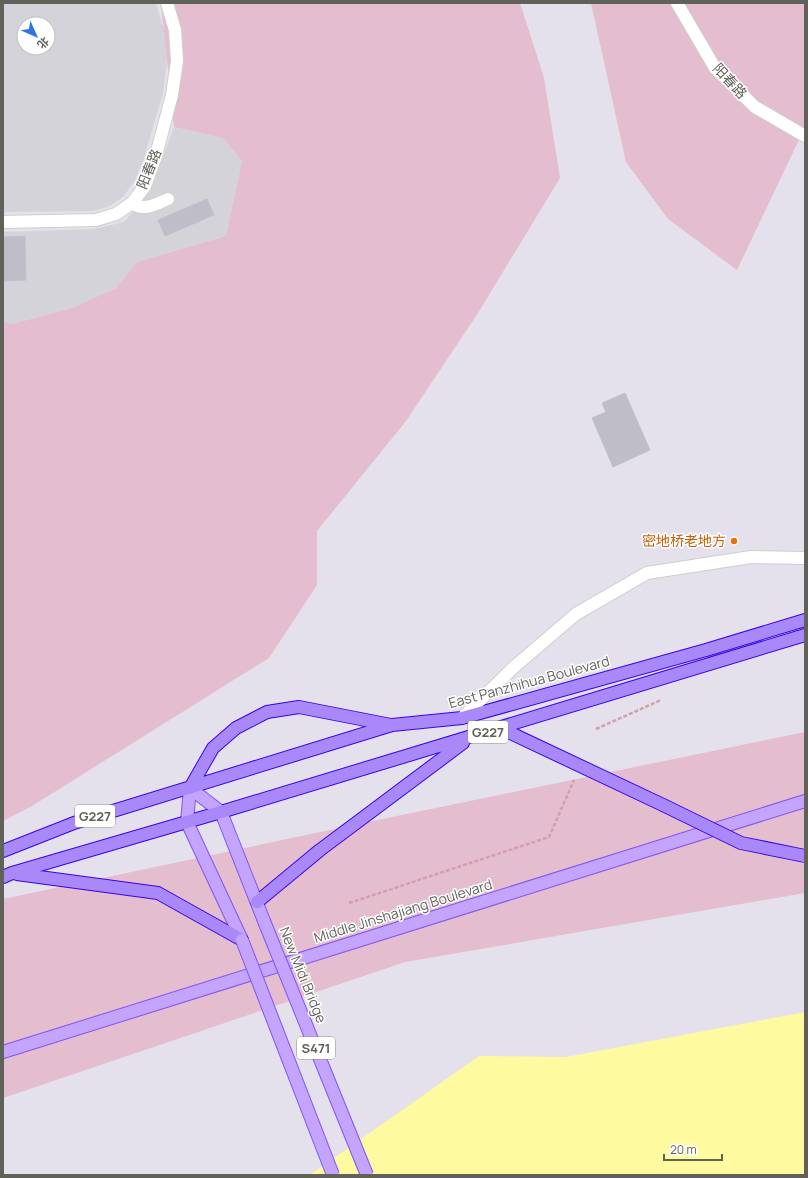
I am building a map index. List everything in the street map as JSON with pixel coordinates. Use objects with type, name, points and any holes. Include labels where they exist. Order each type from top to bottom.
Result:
[{"type":"highway","name":"East Panzhihua Boulevard","points":[[190,788],[392,725],[462,718],[805,620]]},
{"type":"highway","name":"G227","points":[[7,875],[221,812],[805,635]]},
{"type":"highway","points":[[190,788],[213,748],[236,728],[267,712],[299,707],[392,725]]},
{"type":"highway","points":[[500,728],[741,843],[805,856]]},
{"type":"highway","points":[[257,902],[320,850],[470,737]]},
{"type":"highway","name":"G227","points":[[3,851],[74,823],[190,788]]},
{"type":"highway","points":[[7,875],[158,893],[242,940]]},
{"type":"main road","points":[[190,788],[221,812]]},
{"type":"main road","points":[[187,822],[190,788]]},
{"type":"main road","name":"Middle Jinshajiang Boulevard","points":[[6,1050],[805,800]]},
{"type":"main road","name":"S471","points":[[221,812],[257,902]]},
{"type":"main road","name":"S471","points":[[187,822],[242,940],[333,1175]]},
{"type":"main road","name":"New Midi Bridge","points":[[257,902],[367,1175]]},
{"type":"street","name":"阳春路","points":[[3,222],[96,220],[116,214],[132,203],[145,186],[155,159],[172,95],[177,61],[175,30],[167,3]]},
{"type":"street","name":"阳春路","points":[[677,3],[715,68],[755,107],[805,136]]},
{"type":"street","points":[[132,203],[137,207],[147,207],[168,200]]},
{"type":"street","points":[[462,718],[514,667],[576,614],[647,573],[751,558],[805,558]]},
{"type":"path","points":[[596,728],[662,700]]},
{"type":"path","points":[[349,903],[549,837],[574,779]]},
{"type":"shaded area","points":[[3,3],[156,3],[164,31],[167,61],[163,93],[144,158],[135,180],[124,196],[110,206],[93,211],[3,212]]},
{"type":"shaded area","points":[[161,3],[520,3],[544,78],[560,178],[478,313],[406,421],[317,531],[317,585],[269,658],[32,806],[3,821],[3,322],[12,324],[72,308],[116,288],[137,262],[226,236],[242,161],[223,138],[174,127]]},
{"type":"shaded area","points":[[591,3],[805,3],[805,127],[737,270],[668,219],[626,162]]},
{"type":"shaded area","points":[[174,127],[223,138],[242,161],[226,236],[137,262],[116,288],[72,308],[12,324],[3,322],[3,232],[94,229],[124,222],[150,192]]},
{"type":"shaded area","points":[[805,732],[805,893],[405,962],[3,1098],[3,899]]},
{"type":"shaded area","points":[[805,1012],[805,1175],[310,1175],[479,1056],[566,1057]]},
{"type":"building","points":[[207,199],[214,215],[165,236],[158,220]]},
{"type":"building","points":[[25,236],[26,280],[3,281],[3,237]]},
{"type":"building","points":[[625,393],[650,450],[613,467],[592,418],[606,412],[602,403]]},
{"type":"place","name":"密地桥老地方","points":[[734,541]]}]
